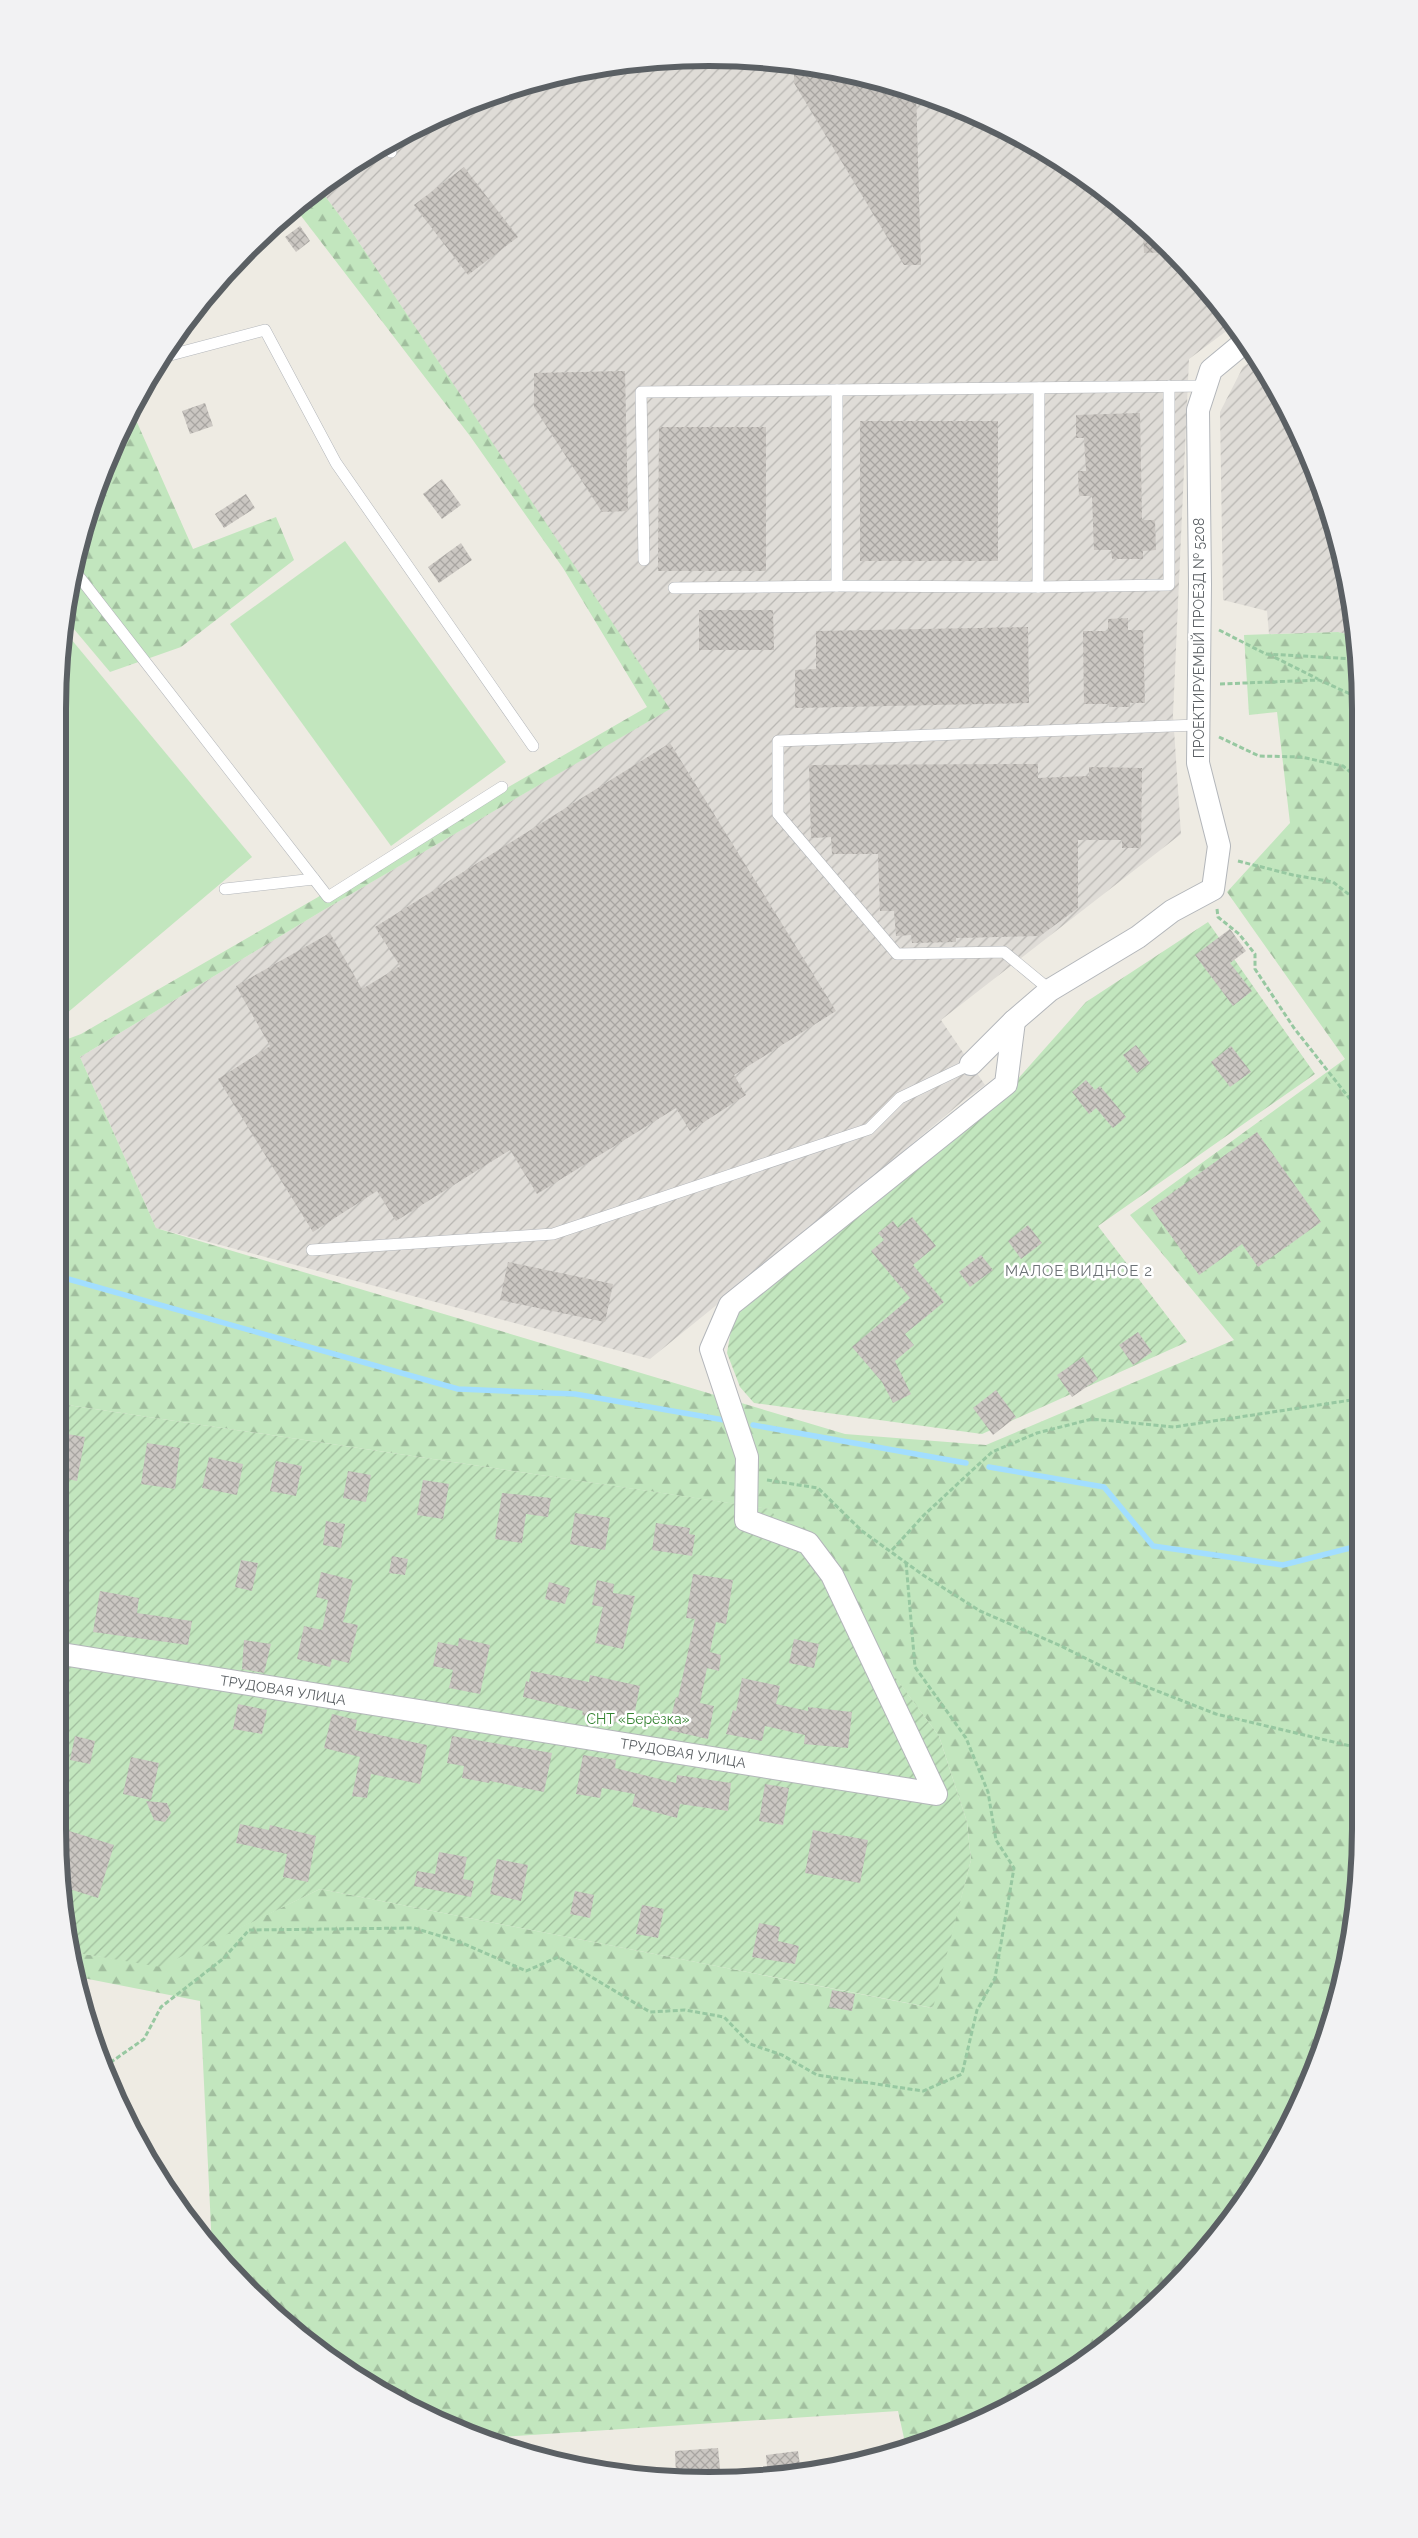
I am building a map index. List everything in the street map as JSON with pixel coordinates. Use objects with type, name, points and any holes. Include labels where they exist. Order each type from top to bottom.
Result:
[{"type":"street","name":"ПРОЕКТИРУЕМЫЙ ПРОЕЗД № 5208","points":[[1213,889],[1219,846],[1198,762],[1197,725],[1200,620],[1198,410],[1211,370],[1240,347]]},
{"type":"street","points":[[971,1064],[1014,1021],[1050,990],[1138,937],[1172,911],[1213,889]]},
{"type":"street","points":[[746,1457],[711,1348],[730,1305],[1006,1084],[1014,1021]]},
{"type":"street","name":"ТРУДОВАЯ УЛИЦА","points":[[66,1655],[936,1794],[832,1575],[808,1544],[746,1520],[746,1457]]},
{"type":"lane","points":[[173,354],[265,330],[336,463],[533,746]]},
{"type":"lane","points":[[674,588],[1169,585],[1168,386]]},
{"type":"lane","points":[[644,560],[641,392],[1206,386]]},
{"type":"lane","points":[[1038,587],[1039,388]]},
{"type":"lane","points":[[837,390],[837,586]]},
{"type":"lane","points":[[80,578],[328,897],[502,787]]},
{"type":"lane","points":[[1050,990],[1004,952],[896,954],[778,814],[778,741],[1197,725]]},
{"type":"lane","points":[[225,889],[314,879]]},
{"type":"lane","points":[[312,1250],[553,1234],[869,1129],[900,1098],[971,1064]]},
{"type":"path","points":[[1200,620],[1318,680],[1351,694]]},
{"type":"path","points":[[1266,654],[1349,659]]},
{"type":"path","points":[[1198,685],[1318,680]]},
{"type":"path","points":[[1197,725],[1259,756],[1301,757],[1343,766],[1352,773]]},
{"type":"path","points":[[1219,846],[1232,859],[1293,875],[1333,882],[1352,897]]},
{"type":"path","points":[[1213,889],[1218,917],[1238,934],[1255,954],[1255,969],[1294,1028],[1352,1102]]},
{"type":"path","points":[[892,1551],[924,1515],[992,1452],[1037,1433],[1092,1419],[1174,1427],[1352,1400]]},
{"type":"path","points":[[746,1457],[760,1479],[818,1488],[862,1531],[980,1611],[1061,1646],[1127,1679],[1216,1714],[1352,1746]]},
{"type":"path","points":[[110,2063],[144,2039],[161,2007],[224,1958],[249,1930],[414,1928],[460,1942],[526,1971],[558,1957],[650,2012],[684,2010],[724,2017],[750,2044],[782,2055],[817,2075],[923,2091],[962,2074],[977,2010],[995,1978],[1014,1868],[996,1840],[988,1792],[966,1738],[915,1667],[906,1562]]},
{"type":"shaded area","points":[[709,66],[793,72],[875,88],[916,100],[955,115],[1030,152],[1100,199],[1133,226],[1192,285],[1228,330],[1189,359],[1173,715],[1181,834],[941,1020],[985,1085],[964,1100],[830,1213],[650,1359],[156,1228],[80,1057],[322,911],[669,709],[352,232],[324,195],[388,152],[463,115],[502,100],[543,88],[625,72]]},
{"type":"shaded area","points":[[1250,362],[1266,388],[1303,463],[1318,502],[1330,543],[1347,634],[1338,632],[1269,634],[1267,611],[1223,600],[1220,412],[1243,367]]},
{"type":"green space","points":[[324,195],[352,232],[670,709],[322,911],[80,1057],[156,1228],[845,1434],[986,1445],[1234,1340],[1130,1215],[1345,1059],[1227,892],[1290,823],[1277,712],[1249,715],[1244,635],[1338,632],[1347,634],[1352,709],[1352,1829],[1346,1913],[1330,1995],[1318,2036],[1303,2075],[1266,2150],[1219,2220],[1192,2253],[1133,2312],[1066,2363],[1030,2386],[993,2405],[955,2423],[905,2441],[898,2411],[500,2437],[463,2423],[388,2386],[318,2339],[285,2312],[226,2253],[211,2235],[200,2001],[84,1978],[79,1954],[160,1966],[320,1889],[932,2008],[971,1860],[967,1822],[939,1736],[769,1509],[66,1405],[66,1040],[81,1034],[647,707],[563,568],[470,436],[300,214]]},
{"type":"green space","points":[[136,420],[193,549],[276,517],[294,560],[181,647],[110,672],[72,625],[88,543],[100,502],[115,463]]},
{"type":"green space","points":[[345,541],[506,762],[391,846],[230,624]]},
{"type":"green space","points":[[71,639],[252,857],[66,1014],[66,709]]},
{"type":"green space","points":[[1208,922],[1315,1074],[1098,1226],[1187,1342],[982,1434],[754,1403],[740,1387],[727,1353],[733,1318],[792,1261],[1000,1099],[1086,1002]]},
{"type":"green space","name":"СНТ «Берёзка»","points":[[66,1405],[770,1509],[939,1736],[967,1822],[971,1860],[933,2008],[320,1889],[160,1967],[79,1953],[72,1913],[66,1829]]},
{"type":"building","points":[[794,72],[875,88],[916,100],[921,265],[904,265],[794,83]]},
{"type":"building","points":[[464,167],[518,237],[468,275],[414,205]]},
{"type":"building","points":[[300,226],[310,241],[296,252],[285,237]]},
{"type":"building","points":[[1143,236],[1160,252],[1144,253]]},
{"type":"building","points":[[625,371],[628,511],[602,512],[534,407],[534,373]]},
{"type":"building","points":[[205,403],[213,426],[190,434],[182,411]]},
{"type":"building","points":[[1140,413],[1142,520],[1155,520],[1156,550],[1143,551],[1143,559],[1112,559],[1111,550],[1094,550],[1092,496],[1079,496],[1078,471],[1086,471],[1084,438],[1076,438],[1076,415]]},
{"type":"building","points":[[860,421],[998,421],[998,561],[860,561]]},
{"type":"building","points":[[659,427],[766,427],[766,571],[658,571]]},
{"type":"building","points":[[442,479],[461,505],[442,519],[423,494]]},
{"type":"building","points":[[246,494],[255,508],[224,528],[215,514]]},
{"type":"building","points":[[461,543],[472,560],[439,583],[428,567]]},
{"type":"building","points":[[699,610],[773,610],[774,650],[699,650]]},
{"type":"building","points":[[1128,618],[1128,630],[1143,630],[1145,703],[1130,703],[1130,707],[1109,707],[1109,704],[1084,704],[1083,631],[1108,631],[1108,619]]},
{"type":"building","points":[[1028,627],[1029,703],[795,708],[795,670],[816,669],[816,631]]},
{"type":"building","points":[[670,743],[836,1011],[734,1075],[746,1095],[690,1131],[676,1108],[537,1194],[510,1150],[396,1221],[377,1191],[313,1232],[218,1079],[270,1046],[236,986],[330,933],[362,989],[400,966],[375,927]]},
{"type":"building","points":[[1038,764],[1038,778],[1089,776],[1089,767],[1142,768],[1141,848],[1122,848],[1122,840],[1078,840],[1078,908],[1040,936],[956,938],[956,942],[912,943],[911,935],[896,936],[894,911],[880,911],[878,854],[832,854],[831,837],[811,838],[809,765]]},
{"type":"building","points":[[1230,929],[1246,951],[1230,963],[1252,991],[1233,1006],[1195,955]]},
{"type":"building","points":[[1136,1045],[1150,1063],[1137,1073],[1123,1055]]},
{"type":"building","points":[[1231,1046],[1251,1072],[1230,1087],[1211,1062]]},
{"type":"building","points":[[1086,1080],[1095,1090],[1100,1086],[1126,1117],[1113,1128],[1096,1108],[1089,1114],[1072,1092]]},
{"type":"building","points":[[1257,1132],[1321,1222],[1258,1267],[1242,1244],[1199,1275],[1151,1208]]},
{"type":"building","points":[[912,1217],[936,1246],[913,1265],[944,1302],[905,1334],[914,1345],[895,1361],[911,1394],[893,1403],[882,1382],[852,1347],[910,1298],[871,1251],[884,1240],[878,1233],[893,1221],[898,1228]]},
{"type":"building","points":[[1028,1225],[1042,1243],[1021,1259],[1008,1241]]},
{"type":"building","points":[[981,1255],[993,1270],[970,1287],[959,1272]]},
{"type":"building","points":[[508,1262],[613,1284],[605,1322],[500,1300]]},
{"type":"building","points":[[1138,1332],[1152,1352],[1133,1365],[1119,1345]]},
{"type":"building","points":[[1083,1357],[1098,1379],[1072,1397],[1057,1375]]},
{"type":"building","points":[[996,1390],[1016,1417],[993,1435],[973,1408]]},
{"type":"building","points":[[66,1434],[85,1437],[77,1481],[66,1479]]},
{"type":"building","points":[[147,1443],[180,1448],[175,1489],[141,1484]]},
{"type":"building","points":[[209,1457],[243,1464],[237,1495],[202,1488]]},
{"type":"building","points":[[276,1461],[302,1466],[296,1496],[270,1491]]},
{"type":"building","points":[[348,1471],[371,1475],[366,1502],[343,1498]]},
{"type":"building","points":[[423,1480],[449,1484],[443,1519],[417,1515]]},
{"type":"building","points":[[502,1493],[551,1498],[548,1517],[526,1514],[522,1543],[495,1539]]},
{"type":"building","points":[[575,1513],[610,1518],[605,1550],[570,1544]]},
{"type":"building","points":[[326,1521],[345,1524],[341,1548],[323,1545]]},
{"type":"building","points":[[656,1523],[690,1528],[689,1534],[695,1535],[692,1556],[652,1550]]},
{"type":"building","points":[[392,1556],[408,1559],[405,1575],[389,1573]]},
{"type":"building","points":[[241,1560],[258,1563],[252,1591],[235,1587]]},
{"type":"building","points":[[321,1572],[353,1580],[343,1622],[358,1625],[349,1663],[332,1659],[330,1667],[297,1659],[304,1626],[322,1630],[328,1600],[316,1597]]},
{"type":"building","points":[[693,1574],[733,1580],[726,1624],[716,1622],[710,1652],[721,1655],[719,1671],[707,1668],[700,1703],[714,1706],[708,1739],[668,1730],[676,1697],[678,1698],[695,1619],[686,1618]]},
{"type":"building","points":[[597,1580],[614,1584],[613,1593],[635,1596],[623,1649],[595,1643],[603,1607],[592,1605]]},
{"type":"building","points":[[549,1582],[570,1588],[565,1604],[545,1599]]},
{"type":"building","points":[[100,1591],[139,1598],[137,1613],[192,1621],[188,1645],[93,1632]]},
{"type":"building","points":[[459,1638],[490,1645],[480,1694],[449,1688],[453,1670],[433,1666],[438,1642],[458,1646]]},
{"type":"building","points":[[794,1639],[819,1644],[814,1668],[789,1663]]},
{"type":"building","points":[[244,1640],[271,1644],[264,1673],[242,1669]]},
{"type":"building","points":[[531,1671],[589,1682],[590,1675],[640,1686],[632,1725],[582,1715],[583,1711],[523,1697],[526,1681],[529,1682]]},
{"type":"building","points":[[742,1678],[780,1686],[776,1704],[808,1711],[808,1707],[852,1712],[848,1748],[804,1744],[805,1735],[765,1726],[762,1741],[726,1734],[733,1710],[736,1711]]},
{"type":"building","points":[[238,1704],[267,1710],[262,1734],[233,1729]]},
{"type":"building","points":[[332,1714],[357,1720],[355,1730],[427,1745],[420,1784],[371,1774],[367,1798],[352,1796],[360,1757],[324,1748]]},
{"type":"building","points":[[75,1736],[95,1741],[90,1764],[70,1760]]},
{"type":"building","points":[[452,1736],[552,1753],[544,1792],[490,1781],[489,1783],[462,1778],[464,1766],[447,1763]]},
{"type":"building","points":[[583,1755],[616,1760],[615,1768],[676,1783],[677,1775],[731,1783],[728,1811],[680,1804],[677,1818],[632,1806],[635,1794],[602,1788],[600,1798],[576,1794]]},
{"type":"building","points":[[131,1757],[159,1763],[151,1800],[123,1794]]},
{"type":"building","points":[[765,1784],[789,1788],[783,1825],[759,1821]]},
{"type":"building","points":[[146,1801],[167,1803],[171,1813],[165,1822],[154,1820]]},
{"type":"building","points":[[240,1824],[269,1830],[270,1825],[316,1836],[308,1882],[283,1877],[287,1854],[236,1843]]},
{"type":"building","points":[[66,1830],[114,1845],[98,1898],[70,1889]]},
{"type":"building","points":[[813,1830],[868,1840],[860,1883],[805,1873]]},
{"type":"building","points":[[439,1852],[467,1857],[463,1879],[474,1881],[471,1897],[414,1886],[417,1871],[435,1874]]},
{"type":"building","points":[[497,1859],[528,1865],[521,1901],[490,1894]]},
{"type":"building","points":[[575,1891],[594,1895],[590,1918],[570,1914]]},
{"type":"building","points":[[642,1905],[664,1909],[658,1938],[636,1934]]},
{"type":"building","points":[[759,1923],[780,1927],[778,1941],[799,1946],[795,1964],[752,1957]]},
{"type":"building","points":[[832,1990],[855,1994],[852,2011],[829,2007]]},
{"type":"building","points":[[718,2448],[720,2471],[676,2470],[675,2451]]},
{"type":"building","points":[[798,2451],[800,2465],[767,2468],[766,2455]]},
{"type":"waterway","points":[[66,1278],[458,1389],[575,1394],[724,1420]]},
{"type":"waterway","points":[[753,1425],[966,1463]]},
{"type":"waterway","points":[[989,1467],[1104,1487],[1153,1546],[1283,1565],[1352,1548]]},
{"type":"district","name":"МАЛОЕ ВИДНОЕ 2","points":[[1079,1271]]}]
